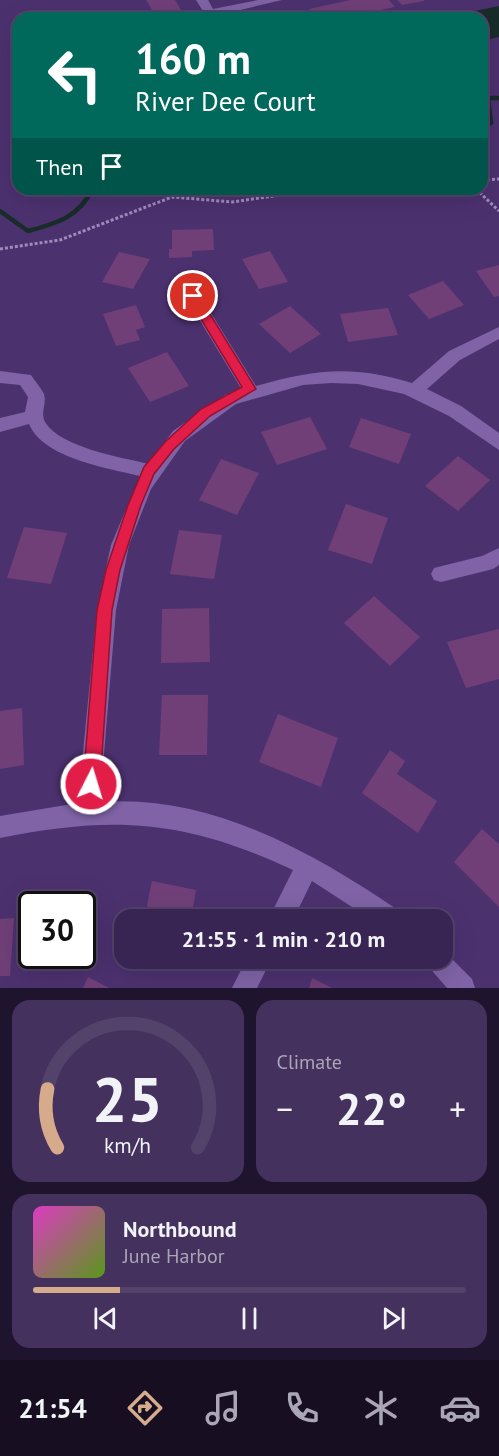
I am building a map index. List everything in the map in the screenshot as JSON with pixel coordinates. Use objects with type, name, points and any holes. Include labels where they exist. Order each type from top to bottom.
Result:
[{"type":"street","points":[[215,12],[276,0]]},
{"type":"street","points":[[193,296],[250,389]]},
{"type":"street","points":[[417,389],[433,371],[458,352],[499,333]]},
{"type":"street","points":[[0,377],[25,379],[36,396],[34,416],[39,428],[55,442],[85,455],[149,471]]},
{"type":"street","points":[[88,813],[104,610],[125,531],[149,471],[170,445],[205,412],[250,389],[314,377],[364,380],[417,389],[448,404],[499,443]]},
{"type":"street","points":[[0,425],[34,416]]},
{"type":"street","points":[[441,574],[486,562],[499,556]]},
{"type":"street","points":[[0,827],[88,813],[144,813],[203,822],[258,840],[356,892],[378,909]]},
{"type":"street","points":[[286,909],[308,865]]},
{"type":"street","points":[[244,988],[254,969]]},
{"type":"street","points":[[446,969],[463,988]]},
{"type":"path","points":[[0,249],[60,240],[151,203],[172,197],[232,202],[280,195]]},
{"type":"path","points":[[482,195],[499,211]]},
{"type":"shaded area","points":[[499,6],[499,37],[488,40],[488,12],[470,12]]},
{"type":"building","points":[[146,0],[175,0],[182,12],[153,12]]},
{"type":"building","points":[[350,0],[389,0],[395,7],[371,12],[312,12],[309,9]]},
{"type":"building","points":[[397,0],[424,0],[424,1],[402,5]]},
{"type":"building","points":[[213,229],[214,250],[192,251],[192,257],[169,258],[169,249],[172,249],[172,230]]},
{"type":"building","points":[[270,251],[288,282],[259,289],[242,259]]},
{"type":"building","points":[[119,252],[150,259],[133,289],[102,282]]},
{"type":"building","points":[[499,265],[499,296],[494,297],[476,271]]},
{"type":"building","points":[[443,281],[464,305],[429,319],[408,295]]},
{"type":"building","points":[[136,305],[145,327],[136,330],[140,340],[116,346],[103,314]]},
{"type":"building","points":[[290,306],[321,334],[290,353],[259,324]]},
{"type":"building","points":[[388,308],[398,335],[348,342],[340,314]]},
{"type":"building","points":[[167,352],[189,386],[150,402],[128,368]]},
{"type":"building","points":[[310,417],[327,449],[277,465],[261,432]]},
{"type":"building","points":[[361,418],[411,434],[399,464],[349,447]]},
{"type":"building","points":[[458,456],[490,480],[458,511],[425,486]]},
{"type":"building","points":[[221,459],[259,473],[237,515],[199,500]]},
{"type":"building","points":[[346,504],[388,518],[372,564],[328,550]]},
{"type":"building","points":[[24,527],[67,533],[51,584],[7,578]]},
{"type":"building","points":[[179,530],[222,535],[214,579],[170,574]]},
{"type":"building","points":[[374,596],[420,637],[390,666],[344,623]]},
{"type":"building","points":[[209,608],[210,662],[161,663],[162,609]]},
{"type":"building","points":[[499,629],[499,679],[466,688],[447,642]]},
{"type":"building","points":[[162,695],[208,695],[207,755],[159,755]]},
{"type":"building","points":[[22,708],[24,765],[0,769],[0,711]]},
{"type":"building","points":[[278,714],[338,738],[321,787],[259,762]]},
{"type":"building","points":[[390,750],[405,761],[397,774],[437,801],[418,833],[362,793]]},
{"type":"building","points":[[482,829],[499,844],[499,907],[454,862]]},
{"type":"building","points":[[152,881],[196,890],[193,909],[146,909]]},
{"type":"building","points":[[14,918],[10,976],[0,976],[0,919]]},
{"type":"building","points":[[88,977],[109,988],[83,988]]},
{"type":"building","points":[[312,978],[332,988],[309,988]]},
{"type":"waterway","points":[[488,98],[491,123],[488,124]]},
{"type":"waterway","points":[[488,98],[499,98]]},
{"type":"waterway","points":[[0,211],[28,231],[66,218],[74,213],[89,195]]},
{"type":"route","points":[[91,784],[104,610],[113,570],[134,505],[149,471],[170,445],[205,412],[250,389],[193,296]]}]
